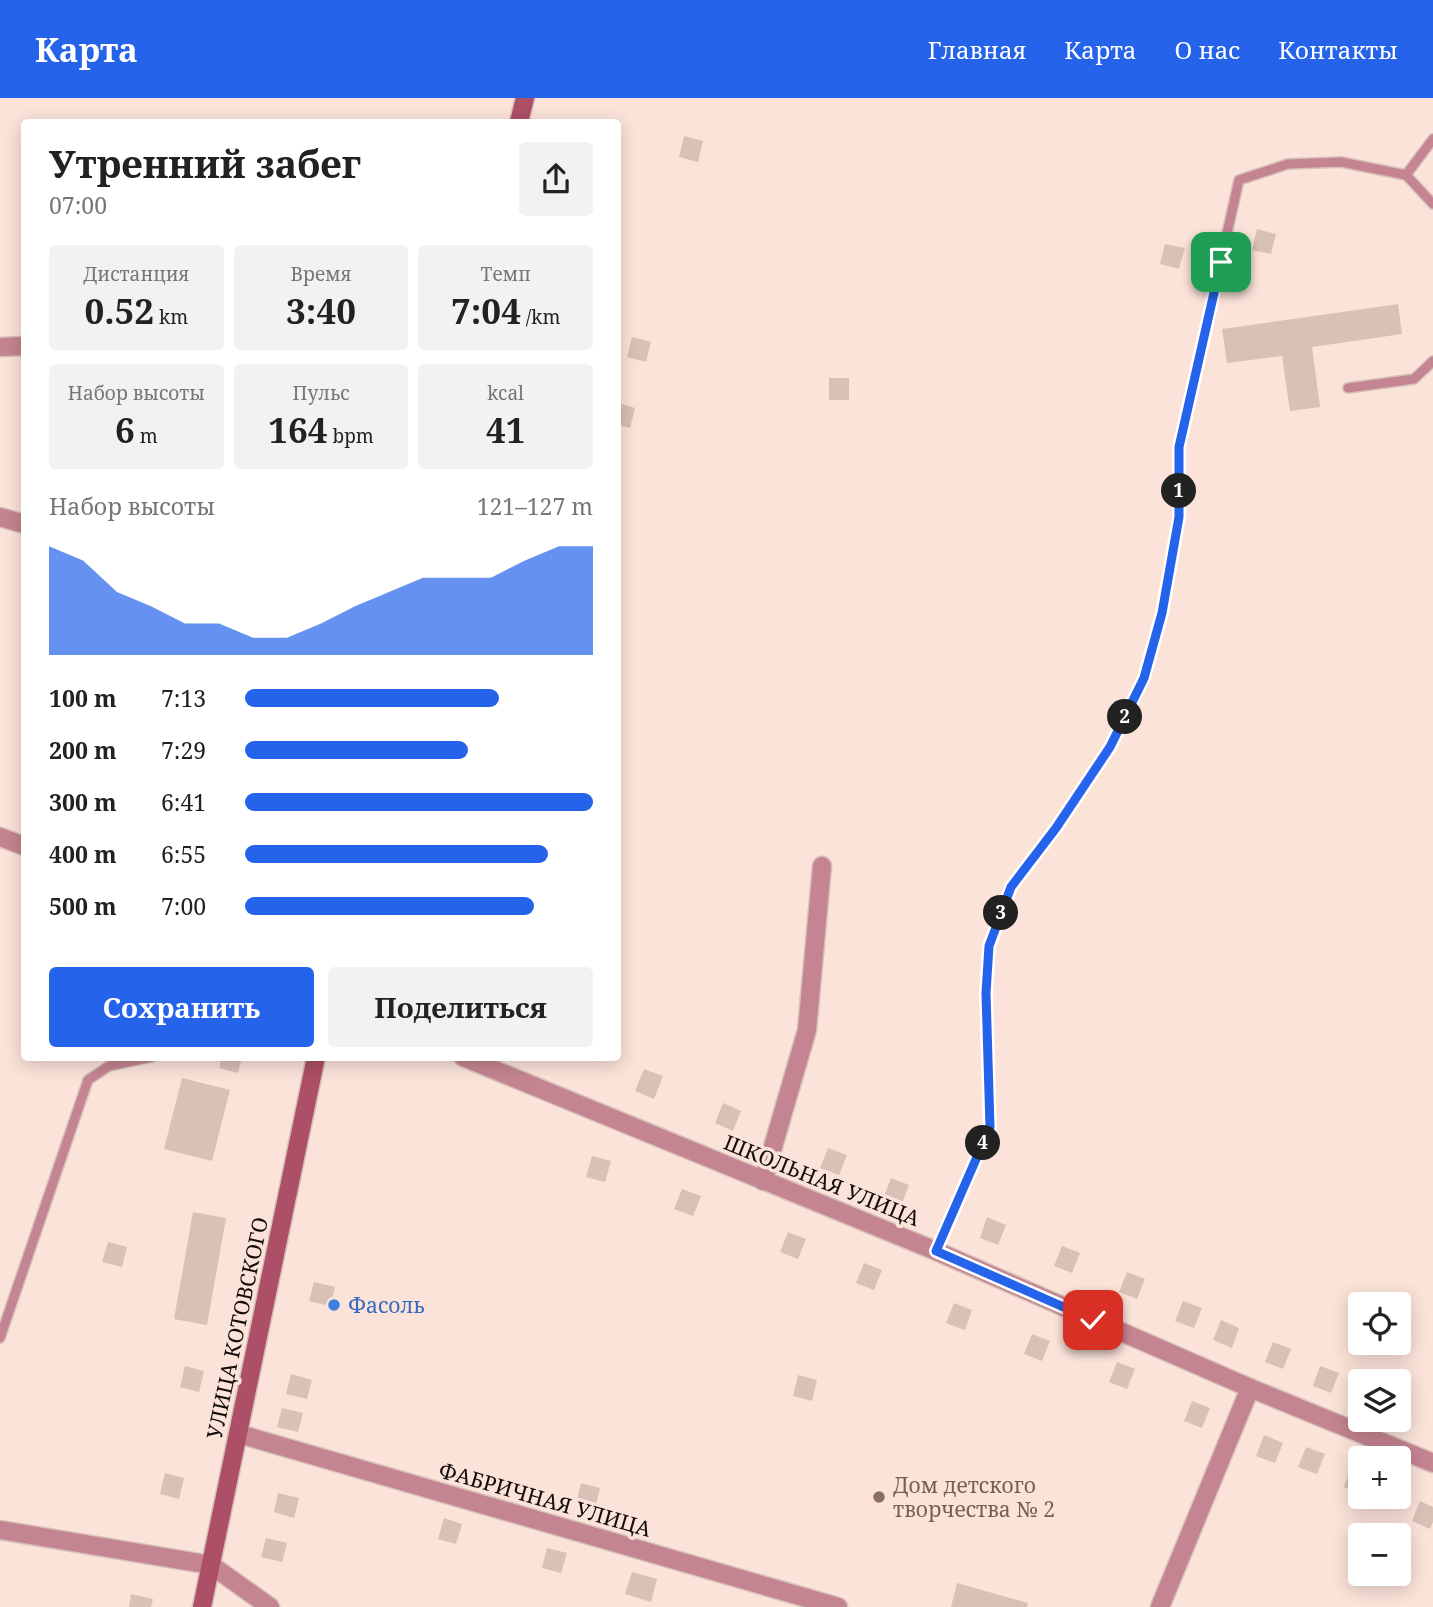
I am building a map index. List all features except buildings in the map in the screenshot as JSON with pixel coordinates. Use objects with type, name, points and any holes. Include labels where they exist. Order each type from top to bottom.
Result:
[{"type":"main road","points":[[519,119],[522,99]]},
{"type":"main road","name":"УЛИЦА КОТОВСКОГО","points":[[202,1607],[315,1061]]},
{"type":"street","points":[[0,347],[21,346]]},
{"type":"street","points":[[0,517],[21,523]]},
{"type":"street","points":[[0,837],[21,845]]},
{"type":"street","points":[[763,1181],[807,1030],[822,866]]},
{"type":"street","name":"ШКОЛЬНАЯ УЛИЦА","points":[[473,1061],[936,1251],[1250,1388],[1433,1463]]},
{"type":"street","points":[[1160,1607],[1250,1388]]},
{"type":"street","name":"ФАБРИЧНАЯ УЛИЦА","points":[[239,1434],[838,1607]]},
{"type":"street","points":[[0,1530],[211,1565],[270,1607]]},
{"type":"lane","points":[[1406,175],[1433,139]]},
{"type":"lane","points":[[936,1251],[990,1127],[986,993],[989,946],[993,934],[1011,887],[1056,828],[1110,747],[1144,678],[1162,613],[1179,517],[1179,447],[1239,180],[1287,164],[1340,162],[1406,175],[1433,204]]},
{"type":"lane","points":[[1348,388],[1414,379],[1433,361]]},
{"type":"lane","points":[[0,1338],[88,1080],[108,1066],[132,1061]]},
{"type":"place","name":"Фасоль","points":[[334,1305]]},
{"type":"place","name":"Дом детского творчества № 2","points":[[879,1497]]},
{"type":"route","points":[[1093,1320],[936,1251],[990,1127],[986,993],[989,946],[1011,887],[1056,828],[1110,747],[1144,678],[1162,613],[1179,517],[1179,447],[1221,262]]}]
